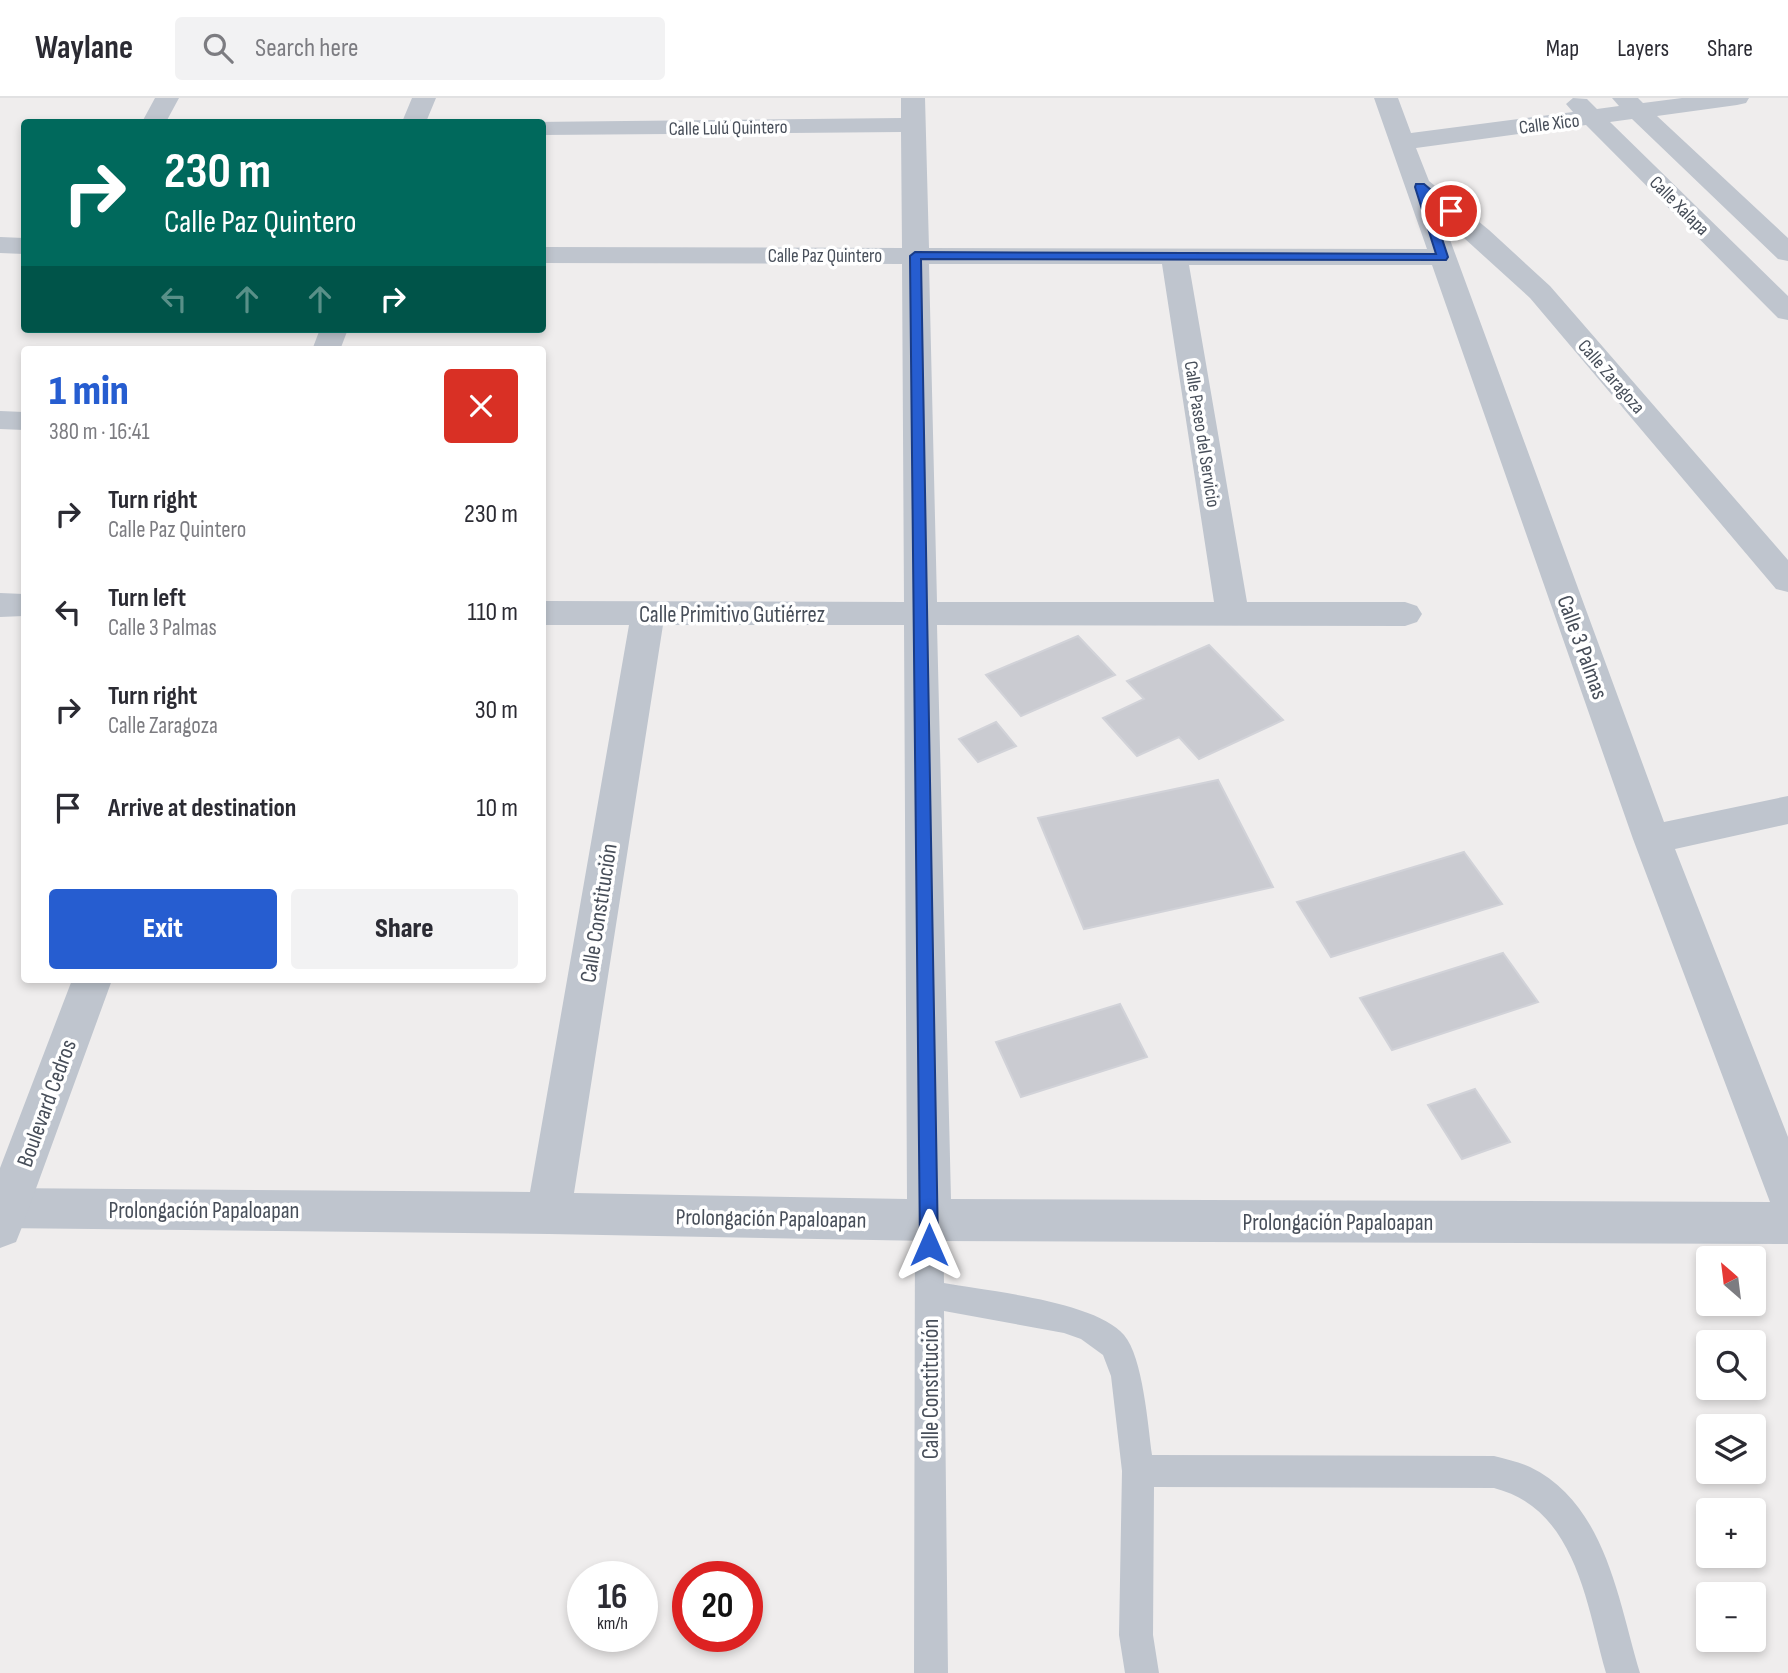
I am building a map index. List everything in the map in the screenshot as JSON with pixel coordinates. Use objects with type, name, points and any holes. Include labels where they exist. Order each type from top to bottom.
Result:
[{"type":"street","points":[[156,119],[167,98]]},
{"type":"street","points":[[415,119],[424,98]]},
{"type":"street","name":"Calle 3 Palmas","points":[[1386,98],[1652,839],[1772,1105],[1788,1193]]},
{"type":"street","name":"Calle Xalapa","points":[[1571,98],[1788,312]]},
{"type":"street","name":"Calle Xico","points":[[1402,142],[1591,117],[1631,104],[1737,98]]},
{"type":"street","name":"Calle Xalapa","points":[[1631,104],[1788,253]]},
{"type":"street","name":"Calle Lulú Quintero","points":[[546,128],[913,111]]},
{"type":"street","name":"Calle Constitución","points":[[913,111],[929,1220]]},
{"type":"street","name":"Calle Zaragoza","points":[[1420,187],[1480,236],[1540,292],[1788,581]]},
{"type":"street","points":[[0,246],[21,246]]},
{"type":"street","name":"Calle Paz Quintero","points":[[546,254],[1443,257]]},
{"type":"street","name":"Calle Paseo del Servicio","points":[[1174,257],[1232,612]]},
{"type":"street","points":[[0,420],[21,421]]},
{"type":"street","points":[[0,605],[21,606]]},
{"type":"street","name":"Calle Primitivo Gutiérrez","points":[[546,613],[1405,614]]},
{"type":"street","name":"Calle Constitución","points":[[549,1213],[648,613]]},
{"type":"street","points":[[1652,839],[1788,810]]},
{"type":"street","name":"Boulevard Cedros","points":[[2,1215],[91,983]]},
{"type":"street","name":"Prolongación Papaloapan","points":[[2,1215],[549,1213],[929,1220],[1788,1223]]},
{"type":"lane","name":"Calle Constitución","points":[[929,1220],[931,1673]]},
{"type":"lane","points":[[929,1294],[1064,1319],[1090,1328],[1114,1345],[1126,1376],[1138,1471],[1136,1635],[1142,1673]]},
{"type":"lane","points":[[1138,1471],[1494,1472],[1521,1479],[1556,1504],[1585,1545],[1623,1673]]},
{"type":"building","points":[[1078,636],[1115,675],[1021,716],[986,675]]},
{"type":"building","points":[[1209,645],[1283,720],[1199,759],[1179,737],[1137,756],[1103,718],[1144,699],[1127,681]]},
{"type":"building","points":[[996,722],[1016,746],[978,762],[959,739]]},
{"type":"building","points":[[1218,780],[1273,887],[1084,929],[1038,818]]},
{"type":"building","points":[[1464,852],[1502,904],[1331,957],[1297,902]]},
{"type":"building","points":[[1503,953],[1538,1002],[1392,1050],[1360,998]]},
{"type":"building","points":[[1120,1004],[1147,1057],[1021,1097],[996,1042]]},
{"type":"building","points":[[1475,1089],[1510,1142],[1462,1159],[1428,1105]]},
{"type":"route","points":[[929,1245],[915,256],[1443,257],[1420,187],[1451,211]]}]
